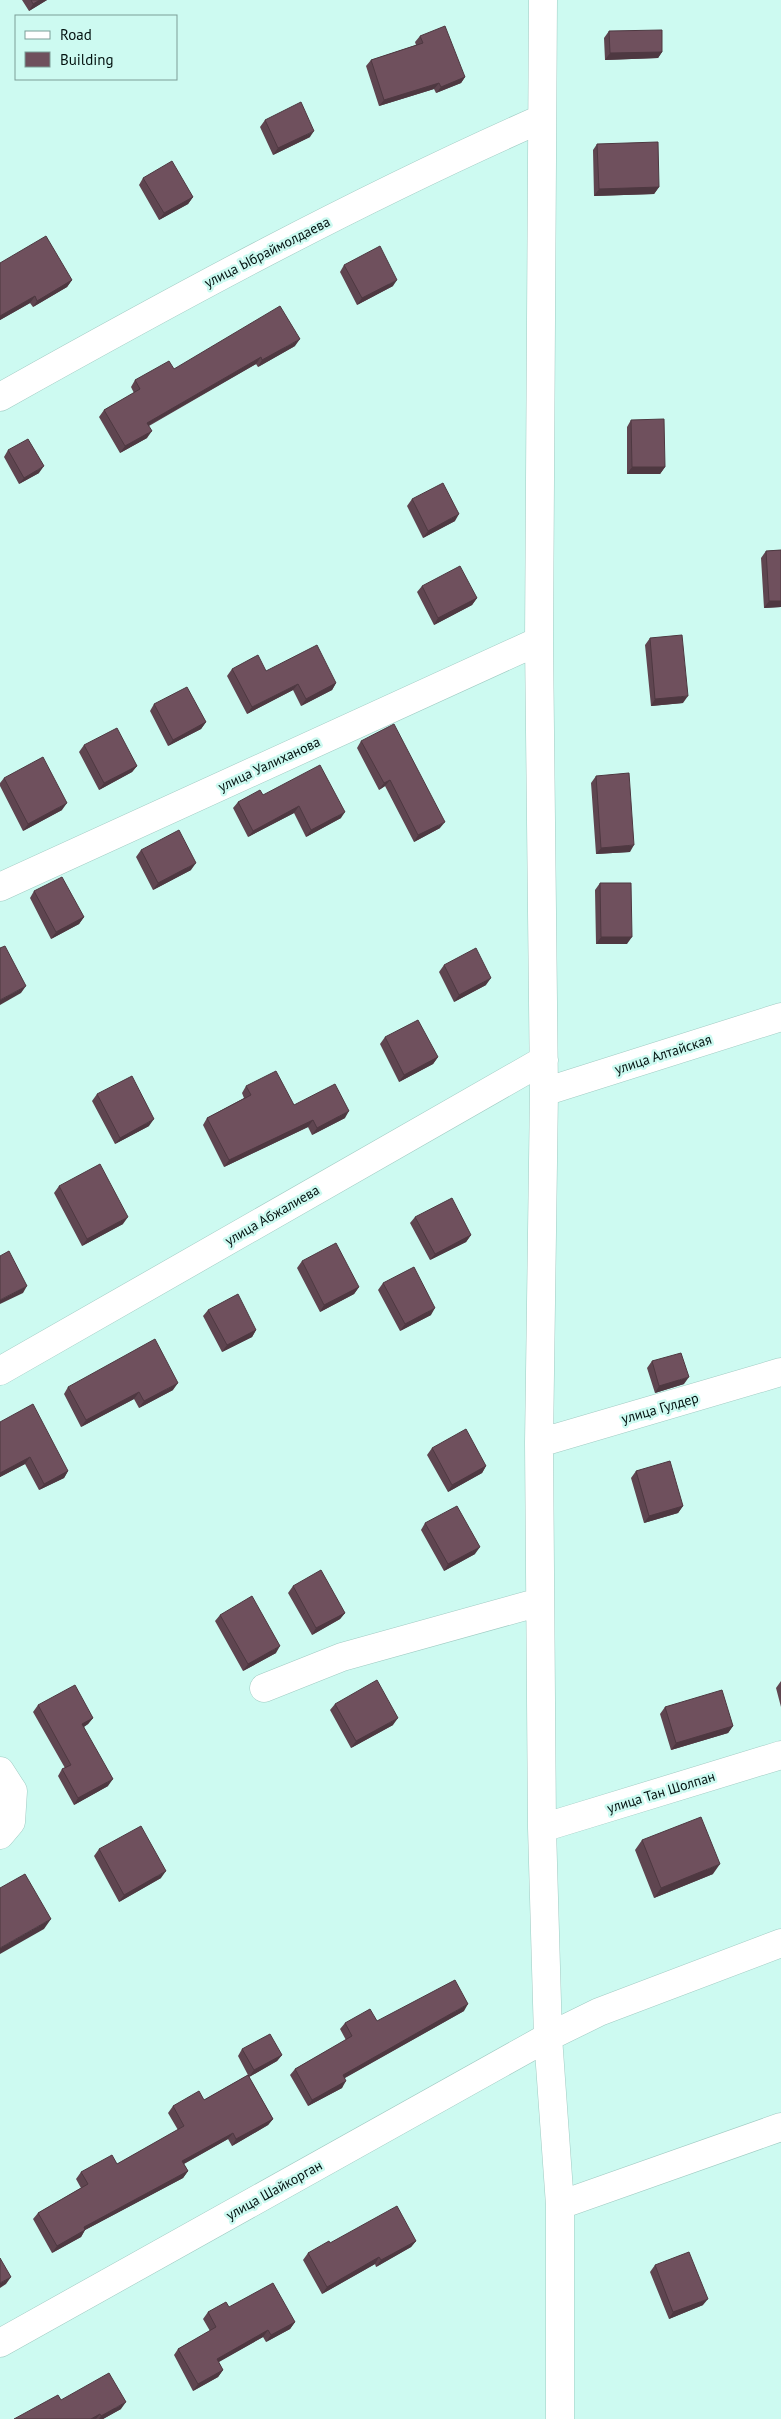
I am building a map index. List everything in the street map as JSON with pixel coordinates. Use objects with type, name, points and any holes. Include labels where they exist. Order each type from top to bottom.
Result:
[{"type":"street","points":[[543,0],[539,641],[544,1092],[539,1443],[540,1602],[542,1828],[548,2037],[560,2205],[560,2419]]},
{"type":"street","name":"улица Ыбраймолдаева","points":[[0,397],[216,277],[473,149],[541,119]]},
{"type":"street","name":"улица Уалиханова","points":[[0,887],[539,641]]},
{"type":"street","name":"улица Алтайская","points":[[544,1092],[781,1017]]},
{"type":"street","name":"улица Абжалиева","points":[[0,1371],[544,1060]]},
{"type":"street","name":"улица Гулдер","points":[[539,1443],[781,1372]]},
{"type":"street","points":[[264,1688],[342,1657],[540,1602]]},
{"type":"street","name":"улица Тан Шолпан","points":[[542,1828],[781,1755]]},
{"type":"street","points":[[0,1771],[13,1791],[11,1822],[0,1835]]},
{"type":"street","name":"улица Шайкорган","points":[[0,2343],[548,2037],[599,2012],[781,1943]]},
{"type":"street","points":[[560,2205],[781,2127]]},
{"type":"building","points":[[31,0],[40,0],[33,4]]},
{"type":"building","points":[[445,26],[465,77],[441,87],[439,83],[384,100],[371,60],[423,43],[420,36]]},
{"type":"building","points":[[662,30],[662,52],[610,53],[609,31]]},
{"type":"building","points":[[301,102],[314,131],[278,148],[265,120]]},
{"type":"building","points":[[658,142],[659,187],[599,189],[597,144]]},
{"type":"building","points":[[172,161],[193,197],[164,213],[143,178]]},
{"type":"building","points":[[46,236],[72,280],[37,301],[35,296],[0,316],[0,263]]},
{"type":"building","points":[[380,246],[397,280],[362,298],[344,265]]},
{"type":"building","points":[[280,306],[300,339],[262,360],[261,357],[147,423],[152,431],[125,446],[104,410],[140,389],[135,380],[169,361],[174,369]]},
{"type":"building","points":[[664,419],[665,467],[632,467],[631,420]]},
{"type":"building","points":[[28,439],[44,466],[24,478],[8,450]]},
{"type":"building","points":[[443,483],[459,514],[428,531],[412,499]]},
{"type":"building","points":[[781,550],[781,601],[769,601],[766,551]]},
{"type":"building","points":[[460,566],[477,598],[438,618],[422,586]]},
{"type":"building","points":[[682,635],[688,696],[655,699],[650,638]]},
{"type":"building","points":[[317,645],[336,683],[306,699],[298,684],[252,707],[232,669],[258,655],[266,671]]},
{"type":"building","points":[[187,687],[206,722],[173,740],[154,704]]},
{"type":"building","points":[[394,724],[445,822],[418,835],[390,780],[384,783],[361,741]]},
{"type":"building","points":[[117,728],[137,766],[104,783],[84,745]]},
{"type":"building","points":[[43,757],[67,803],[28,824],[4,778]]},
{"type":"building","points":[[320,765],[345,812],[311,830],[299,806],[253,831],[238,802],[260,790],[263,795]]},
{"type":"building","points":[[629,773],[634,845],[601,848],[596,776]]},
{"type":"building","points":[[179,830],[196,863],[158,883],[141,850]]},
{"type":"building","points":[[62,877],[84,917],[56,932],[34,891]]},
{"type":"building","points":[[600,883],[631,883],[632,937],[601,937]]},
{"type":"building","points":[[5,946],[26,986],[0,1000],[0,948]]},
{"type":"building","points":[[476,948],[491,978],[459,995],[444,965]]},
{"type":"building","points":[[418,1020],[438,1057],[404,1075],[385,1037]]},
{"type":"building","points":[[276,1071],[294,1105],[335,1084],[349,1111],[317,1128],[313,1120],[229,1160],[207,1118],[251,1095],[246,1086]]},
{"type":"building","points":[[132,1076],[154,1119],[120,1138],[97,1094]]},
{"type":"building","points":[[100,1164],[128,1217],[87,1239],[59,1186]]},
{"type":"building","points":[[452,1198],[471,1235],[435,1254],[415,1217]]},
{"type":"building","points":[[336,1243],[359,1287],[324,1305],[302,1261]]},
{"type":"building","points":[[9,1251],[27,1286],[0,1300],[0,1256]]},
{"type":"building","points":[[414,1267],[435,1308],[405,1324],[383,1283]]},
{"type":"building","points":[[238,1294],[256,1330],[227,1345],[208,1310]]},
{"type":"building","points":[[155,1339],[178,1383],[144,1401],[139,1392],[86,1420],[68,1387]]},
{"type":"building","points":[[681,1353],[689,1377],[659,1386],[652,1361]]},
{"type":"building","points":[[33,1404],[68,1471],[44,1484],[30,1457],[0,1473],[0,1422]]},
{"type":"building","points":[[466,1429],[486,1466],[452,1485],[432,1448]]},
{"type":"building","points":[[670,1461],[683,1506],[649,1516],[636,1471]]},
{"type":"building","points":[[457,1506],[480,1547],[448,1564],[425,1523]]},
{"type":"building","points":[[321,1570],[345,1613],[316,1628],[293,1586]]},
{"type":"building","points":[[252,1596],[280,1646],[248,1664],[220,1615]]},
{"type":"building","points":[[377,1680],[398,1718],[356,1741],[335,1704]]},
{"type":"building","points":[[75,1685],[93,1718],[82,1724],[113,1779],[78,1798],[62,1769],[71,1765],[38,1705]]},
{"type":"building","points":[[722,1690],[733,1726],[676,1743],[665,1707]]},
{"type":"building","points":[[701,1817],[720,1864],[661,1888],[642,1840]]},
{"type":"building","points":[[141,1826],[166,1871],[124,1895],[99,1849]]},
{"type":"building","points":[[25,1874],[51,1919],[0,1948],[0,1888]]},
{"type":"building","points":[[455,1980],[468,2004],[343,2075],[346,2081],[312,2100],[295,2069],[352,2036],[345,2023],[370,2009],[377,2021]]},
{"type":"building","points":[[270,2034],[282,2055],[254,2070],[242,2049]]},
{"type":"building","points":[[248,2075],[273,2119],[236,2139],[233,2133],[182,2161],[188,2171],[84,2227],[85,2230],[57,2246],[38,2213],[88,2184],[81,2172],[112,2155],[117,2164],[184,2126],[173,2106],[199,2091],[204,2100]]},
{"type":"building","points":[[397,2206],[416,2241],[381,2260],[379,2257],[327,2287],[308,2253]]},
{"type":"building","points":[[689,2252],[708,2299],[673,2312],[655,2265]]},
{"type":"building","points":[[0,2258],[11,2277],[0,2283]]},
{"type":"building","points":[[273,2283],[295,2322],[271,2335],[268,2330],[217,2359],[223,2370],[198,2384],[178,2349],[216,2327],[208,2312],[226,2302],[229,2307]]},
{"type":"building","points":[[109,2373],[126,2402],[101,2416],[100,2414],[91,2419],[14,2419],[58,2395],[61,2400]]}]
